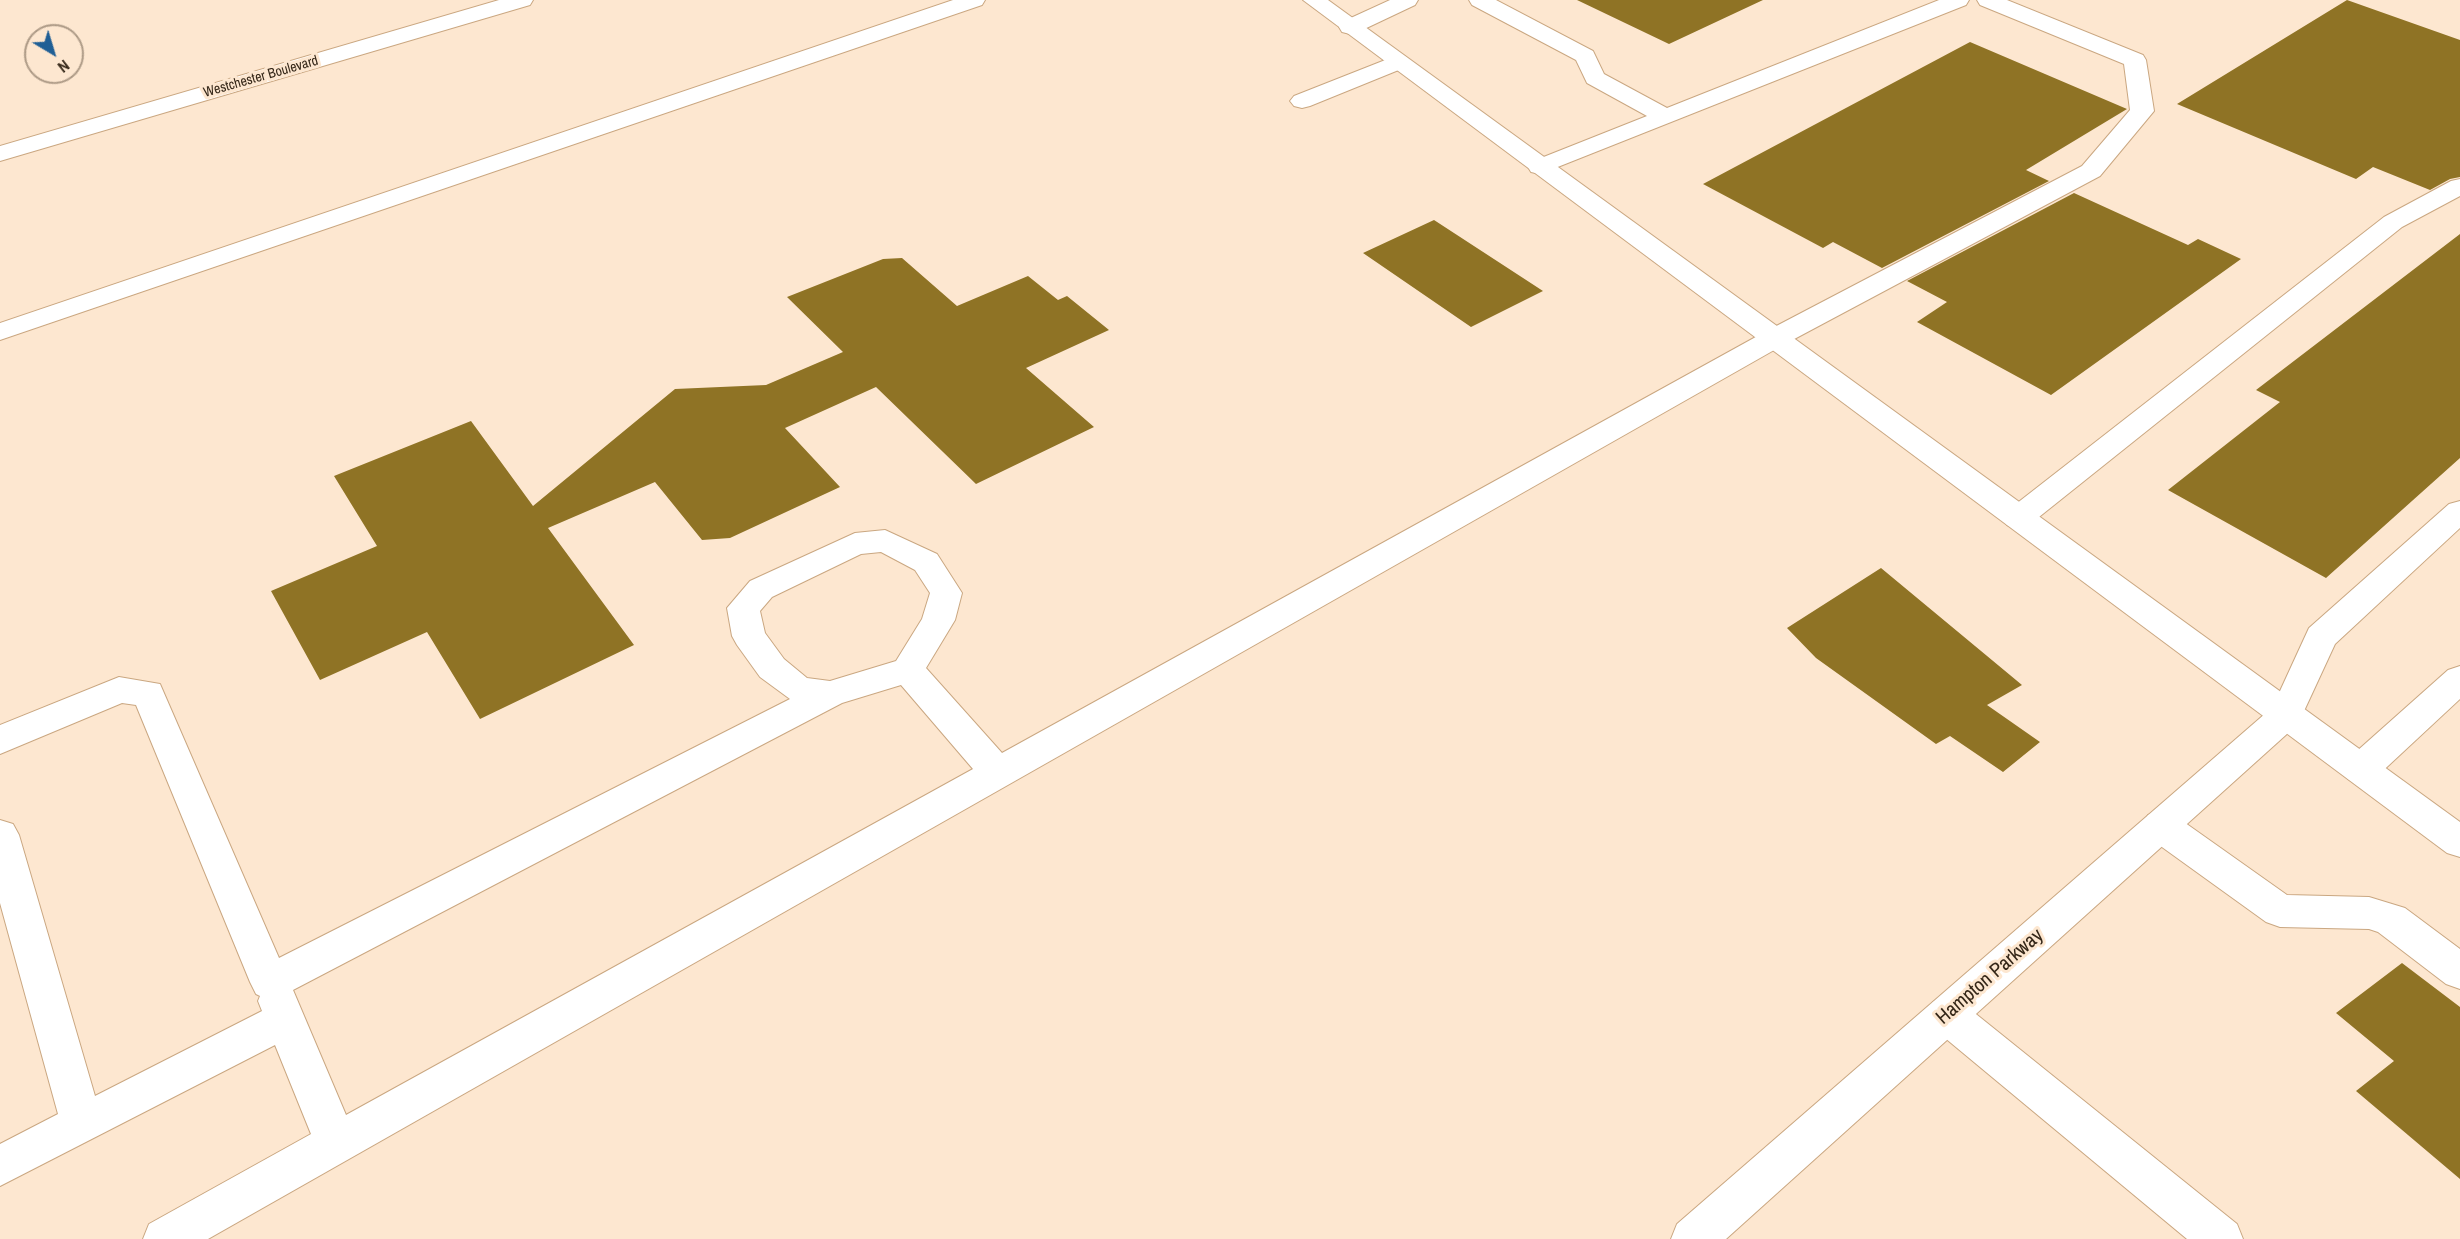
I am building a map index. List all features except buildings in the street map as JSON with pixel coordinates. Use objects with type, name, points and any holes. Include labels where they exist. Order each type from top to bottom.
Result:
[{"type":"main road","name":"Westchester Boulevard","points":[[0,154],[522,0]]},
{"type":"main road","points":[[0,332],[974,0]]},
{"type":"main road","points":[[1314,0],[2460,842]]},
{"type":"main road","points":[[1350,27],[1407,0]]},
{"type":"main road","points":[[1480,0],[1585,56],[1595,78],[1667,117]]},
{"type":"main road","points":[[1540,167],[1958,0]]},
{"type":"main road","points":[[165,1239],[1773,339],[2091,171],[2142,111],[2135,60],[1988,0]]},
{"type":"main road","points":[[1302,101],[1398,62]]},
{"type":"main road","points":[[2018,518],[2393,222],[2460,186]]},
{"type":"main road","points":[[2286,715],[2321,637],[2460,511]]},
{"type":"main road","points":[[270,982],[830,694],[908,670],[938,620],[946,593],[926,562],[885,541],[855,544],[761,590],[743,608],[749,636],[772,668],[798,689],[830,694]]},
{"type":"main road","points":[[908,670],[998,773]]},
{"type":"main road","points":[[2361,769],[2460,679]]},
{"type":"main road","points":[[0,740],[119,690],[148,693],[336,1143]]},
{"type":"main road","name":"Hampton Parkway","points":[[1694,1239],[2286,715]]},
{"type":"main road","points":[[2161,826],[2280,911],[2369,913],[2391,920],[2460,972]]},
{"type":"main road","points":[[0,835],[82,1124]]},
{"type":"main road","points":[[1947,1015],[2221,1239]]},
{"type":"main road","points":[[0,1166],[285,1019]]}]
